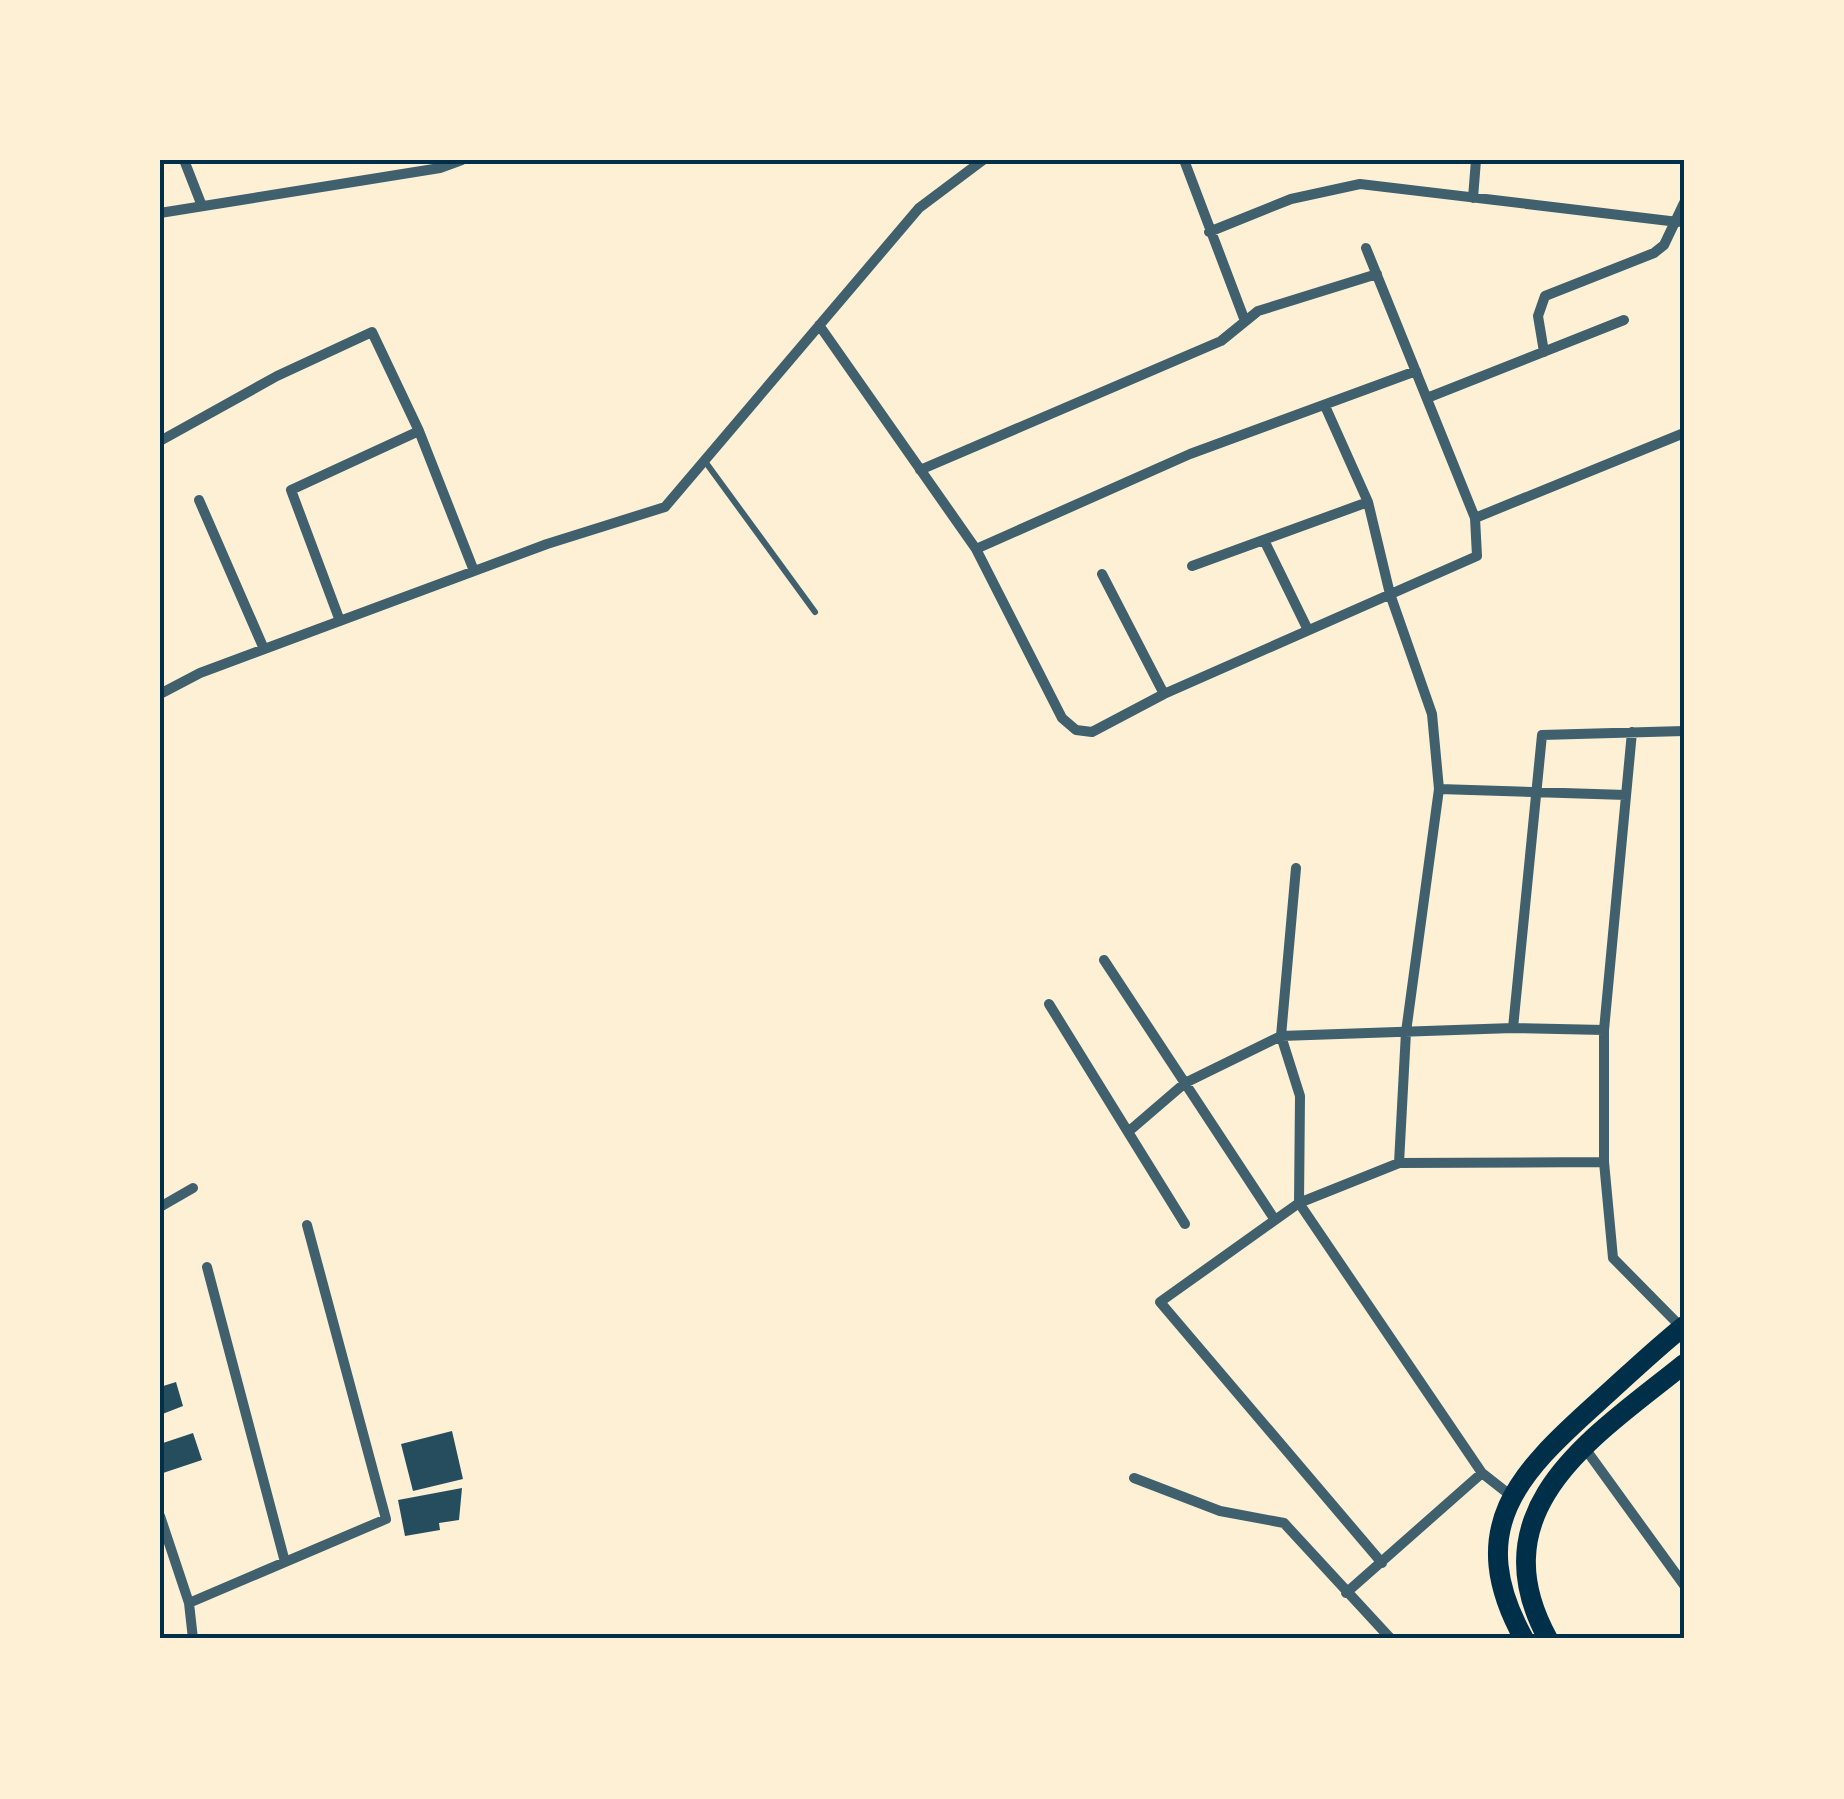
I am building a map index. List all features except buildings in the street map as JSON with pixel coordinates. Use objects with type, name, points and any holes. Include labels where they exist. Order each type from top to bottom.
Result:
[{"type":"main road","points":[[1524,1639],[1499,1570],[1499,1542],[1510,1495],[1533,1463],[1683,1328]]},
{"type":"main road","points":[[1548,1639],[1526,1576],[1526,1547],[1535,1509],[1583,1446],[1684,1364]]},
{"type":"main road","points":[[1533,1463],[1555,1480]]},
{"type":"street","points":[[184,160],[202,206]]},
{"type":"street","points":[[160,213],[440,168],[462,160]]},
{"type":"street","points":[[160,676],[163,692],[264,648],[665,507],[919,208],[984,160]]},
{"type":"street","points":[[1184,160],[1245,321]]},
{"type":"street","points":[[1474,198],[1476,160]]},
{"type":"street","points":[[1210,232],[1291,198],[1360,184],[1678,222]]},
{"type":"street","points":[[1544,352],[1538,316],[1545,296],[1654,254],[1678,222],[1684,203]]},
{"type":"street","points":[[819,325],[976,549],[1062,718],[1076,730],[1092,732],[1164,694],[1477,556],[1475,518],[1366,248]]},
{"type":"street","points":[[920,470],[1221,341],[1258,311],[1376,274]]},
{"type":"street","points":[[1426,398],[1624,320]]},
{"type":"street","points":[[160,441],[277,376],[372,332],[418,431],[474,571]]},
{"type":"street","points":[[976,549],[1190,454],[1416,371]]},
{"type":"street","points":[[1325,406],[1368,502],[1390,594],[1432,714],[1439,789],[1406,1032],[1399,1163]]},
{"type":"street","points":[[340,621],[291,490],[418,431]]},
{"type":"street","points":[[1475,518],[1684,433]]},
{"type":"street","points":[[199,500],[264,648]]},
{"type":"street","points":[[1192,566],[1368,502]]},
{"type":"street","points":[[1264,540],[1308,630]]},
{"type":"street","points":[[1102,574],[1164,694]]},
{"type":"street","points":[[1514,1028],[1542,735],[1684,731]]},
{"type":"street","points":[[1632,732],[1604,1030],[1604,1162],[1613,1258],[1683,1328]]},
{"type":"street","points":[[1439,789],[1626,794]]},
{"type":"street","points":[[1296,868],[1281,1036],[1300,1096],[1298,1202],[1482,1474],[1510,1495]]},
{"type":"street","points":[[1104,960],[1274,1220]]},
{"type":"street","points":[[1049,1004],[1184,1224]]},
{"type":"street","points":[[1128,1132],[1185,1084],[1281,1036],[1514,1028],[1604,1030]]},
{"type":"street","points":[[1382,1563],[1160,1302],[1298,1202],[1399,1163],[1604,1162]]},
{"type":"street","points":[[160,1207],[193,1188]]},
{"type":"street","points":[[189,1603],[386,1519],[307,1224]]},
{"type":"street","points":[[207,1267],[286,1562]]},
{"type":"street","points":[[1583,1446],[1684,1585]]},
{"type":"street","points":[[1346,1593],[1482,1474]]},
{"type":"street","points":[[1134,1478],[1220,1511],[1284,1524],[1391,1639]]},
{"type":"street","points":[[160,1516],[189,1603],[193,1639]]},
{"type":"lane","points":[[704,460],[815,612]]}]
